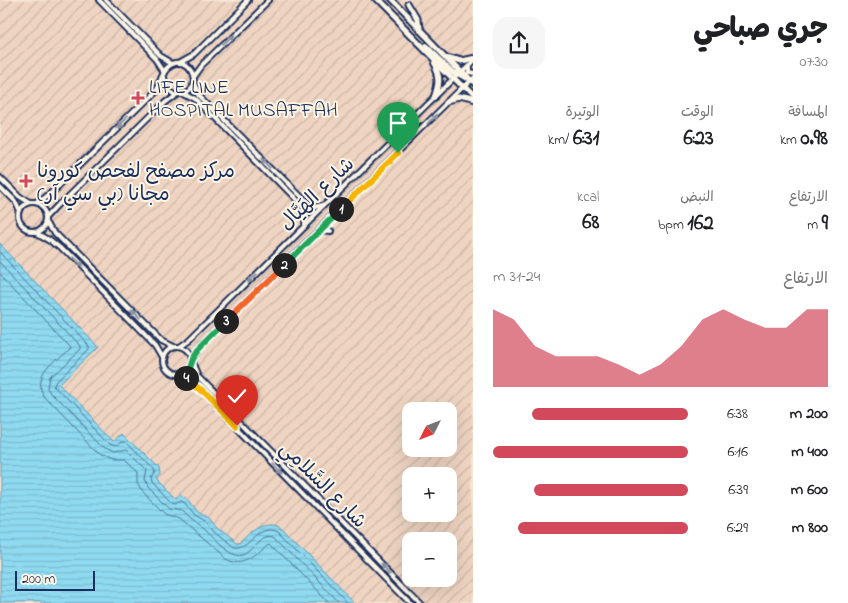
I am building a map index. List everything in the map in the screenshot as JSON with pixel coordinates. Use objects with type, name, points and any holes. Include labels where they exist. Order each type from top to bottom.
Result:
[{"type":"main road","points":[[375,0],[432,57],[470,84],[473,99]]},
{"type":"main road","points":[[390,0],[443,55],[457,75]]},
{"type":"main road","points":[[409,5],[418,20],[419,31]]},
{"type":"main road","points":[[384,9],[390,11],[457,75],[470,84]]},
{"type":"main road","points":[[443,55],[459,61],[472,60]]},
{"type":"main road","points":[[432,57],[441,74],[436,96]]},
{"type":"main road","points":[[449,102],[460,99],[473,103]]},
{"type":"street","points":[[99,0],[159,62],[164,73],[165,82],[169,88],[195,98],[298,203],[306,217],[303,227]]},
{"type":"street","points":[[106,0],[161,56],[173,63]]},
{"type":"street","points":[[37,204],[52,192],[156,90],[168,66],[194,54],[248,0]]},
{"type":"street","points":[[37,232],[44,228],[48,219],[60,204],[164,101],[180,91],[188,89],[201,65],[268,0]]},
{"type":"street","points":[[472,60],[466,72],[473,74]]},
{"type":"street","name":"شارع الهَيَّال","points":[[179,346],[189,339],[472,60]]},
{"type":"street","points":[[180,62],[189,67],[198,94],[302,199],[312,208],[325,205]]},
{"type":"street","name":"شارع الهَيَّال","points":[[191,360],[200,347],[449,102],[470,84]]},
{"type":"street","points":[[0,177],[20,197],[31,204]]},
{"type":"street","points":[[0,186],[18,205],[23,226],[29,231],[37,232],[49,239],[60,248],[155,345],[167,370],[173,374],[180,374],[186,370],[191,360],[186,349],[172,346],[161,340],[55,234],[44,207],[31,204],[24,208],[21,215]]},
{"type":"street","points":[[298,203],[302,203],[302,199]]},
{"type":"street","points":[[319,230],[328,231]]},
{"type":"street","points":[[291,257],[291,267]]},
{"type":"street","points":[[162,357],[166,350],[172,346]]},
{"type":"street","name":"شارع السَّلامِي","points":[[191,360],[194,371],[200,378],[420,603]]},
{"type":"street","name":"شارع السَّلامِي","points":[[180,374],[200,389],[410,603]]},
{"type":"shaded area","points":[[0,0],[473,0],[473,603],[355,603],[282,527],[270,524],[264,525],[240,544],[237,544],[217,528],[209,518],[197,512],[193,507],[176,500],[156,480],[159,468],[125,433],[114,442],[58,385],[97,347],[0,244]]},
{"type":"water","points":[[0,244],[98,347],[59,385],[114,442],[124,433],[159,468],[160,475],[156,480],[176,500],[181,495],[188,500],[197,512],[209,518],[217,528],[237,544],[240,544],[265,525],[276,524],[282,527],[355,603],[0,603]]},
{"type":"place","name":"LIFE LINE HOSPITAL MUSAFFAH","points":[[138,98]]},
{"type":"place","name":"مركز مصفح لفحص كورونا (بي سي آر) مجانا","points":[[26,181]]},
{"type":"route","points":[[237,426],[193,382],[180,374],[188,368],[195,352],[398,153]]}]
